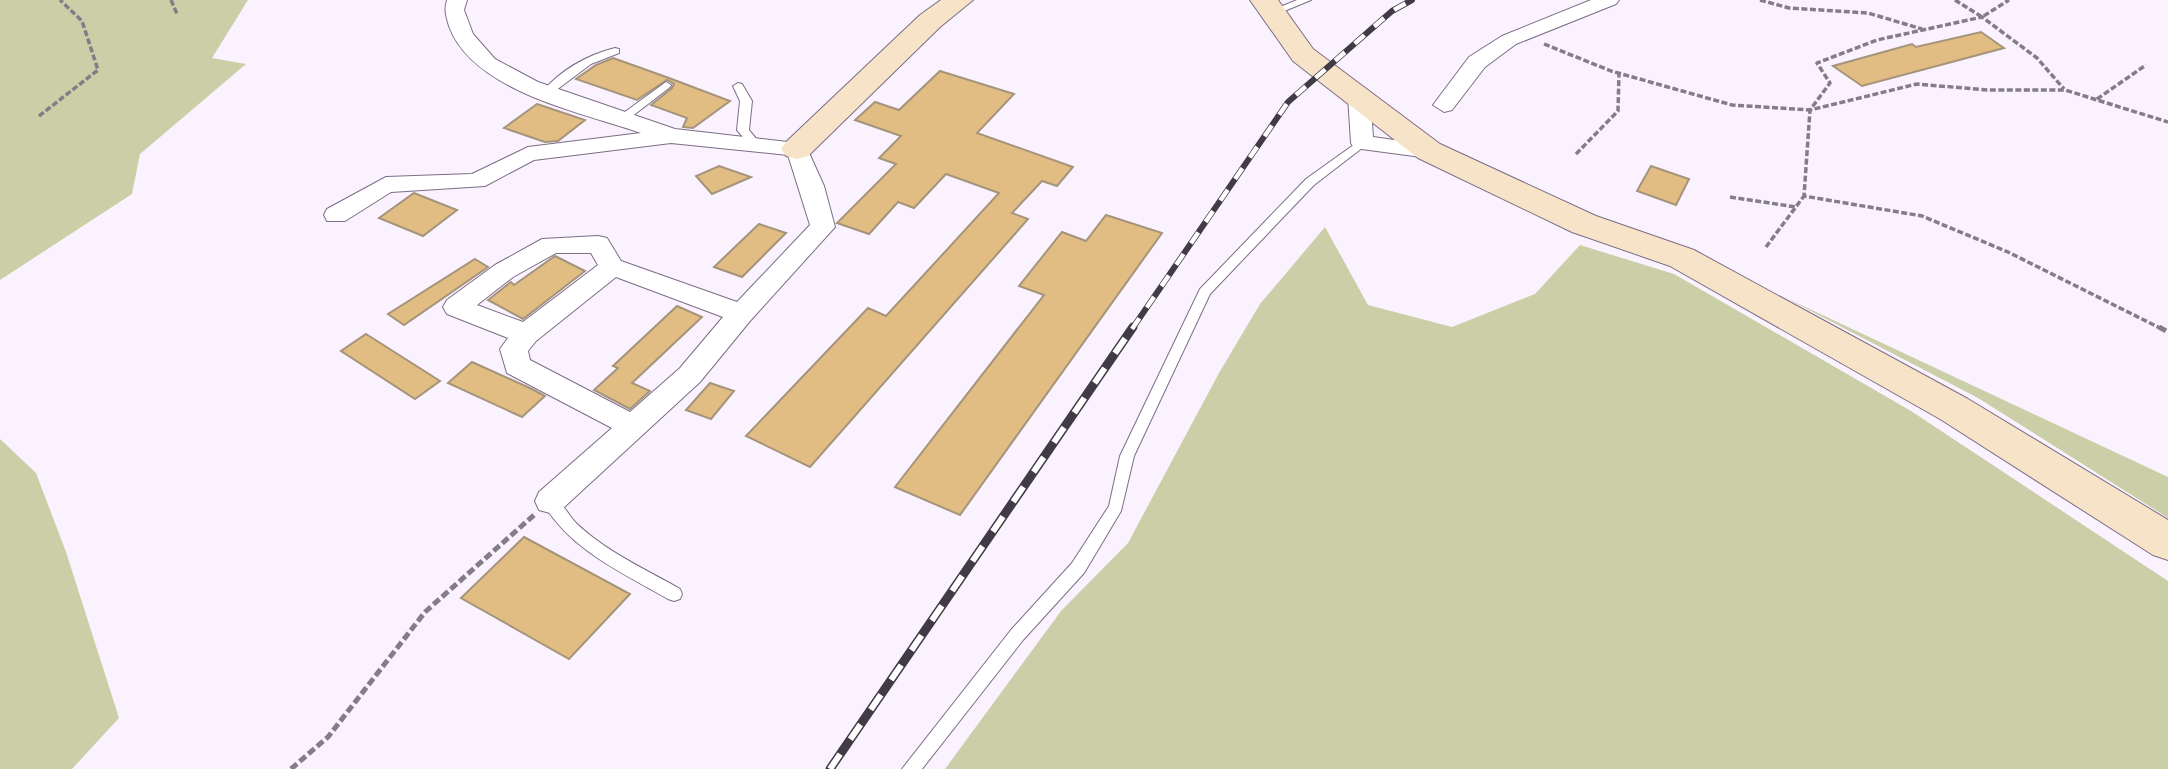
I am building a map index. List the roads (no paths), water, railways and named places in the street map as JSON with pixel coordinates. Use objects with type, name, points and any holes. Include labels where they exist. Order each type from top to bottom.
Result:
[{"type":"street","points":[[457,0],[454,10],[463,35],[487,64],[530,87],[672,136],[797,149],[930,21],[959,0]]},
{"type":"street","points":[[1444,105],[1477,62],[1521,35],[1609,0]]},
{"type":"street","points":[[1271,4],[1303,55],[1429,151],[1584,224],[1682,258],[1954,409],[2168,542]]},
{"type":"street","points":[[1359,96],[1363,143],[1429,151]]},
{"type":"street","points":[[336,215],[386,185],[477,181],[528,154],[672,136]]},
{"type":"street","points":[[550,501],[690,376],[741,314],[823,227],[812,186],[797,149]]},
{"type":"street","points":[[526,334],[456,307],[504,271],[551,245],[598,244],[612,267],[669,285],[741,314]]},
{"type":"street","points":[[612,267],[526,334],[514,349],[517,366],[632,426]]},
{"type":"lane","points":[[1271,4],[1306,0]]},
{"type":"lane","points":[[547,92],[569,72],[600,54],[615,51]]},
{"type":"lane","points":[[622,119],[666,85]]},
{"type":"lane","points":[[738,86],[746,101],[743,130],[756,146]]},
{"type":"lane","points":[[911,769],[1017,635],[1078,568],[1116,507],[1127,456],[1205,292],[1310,182],[1363,143]]},
{"type":"lane","points":[[550,501],[557,515],[607,555],[674,594]]},
{"type":"railway","points":[[1132,329],[1288,102],[1392,11],[1412,0]]},
{"type":"railway","points":[[830,769],[1133,327]]}]
